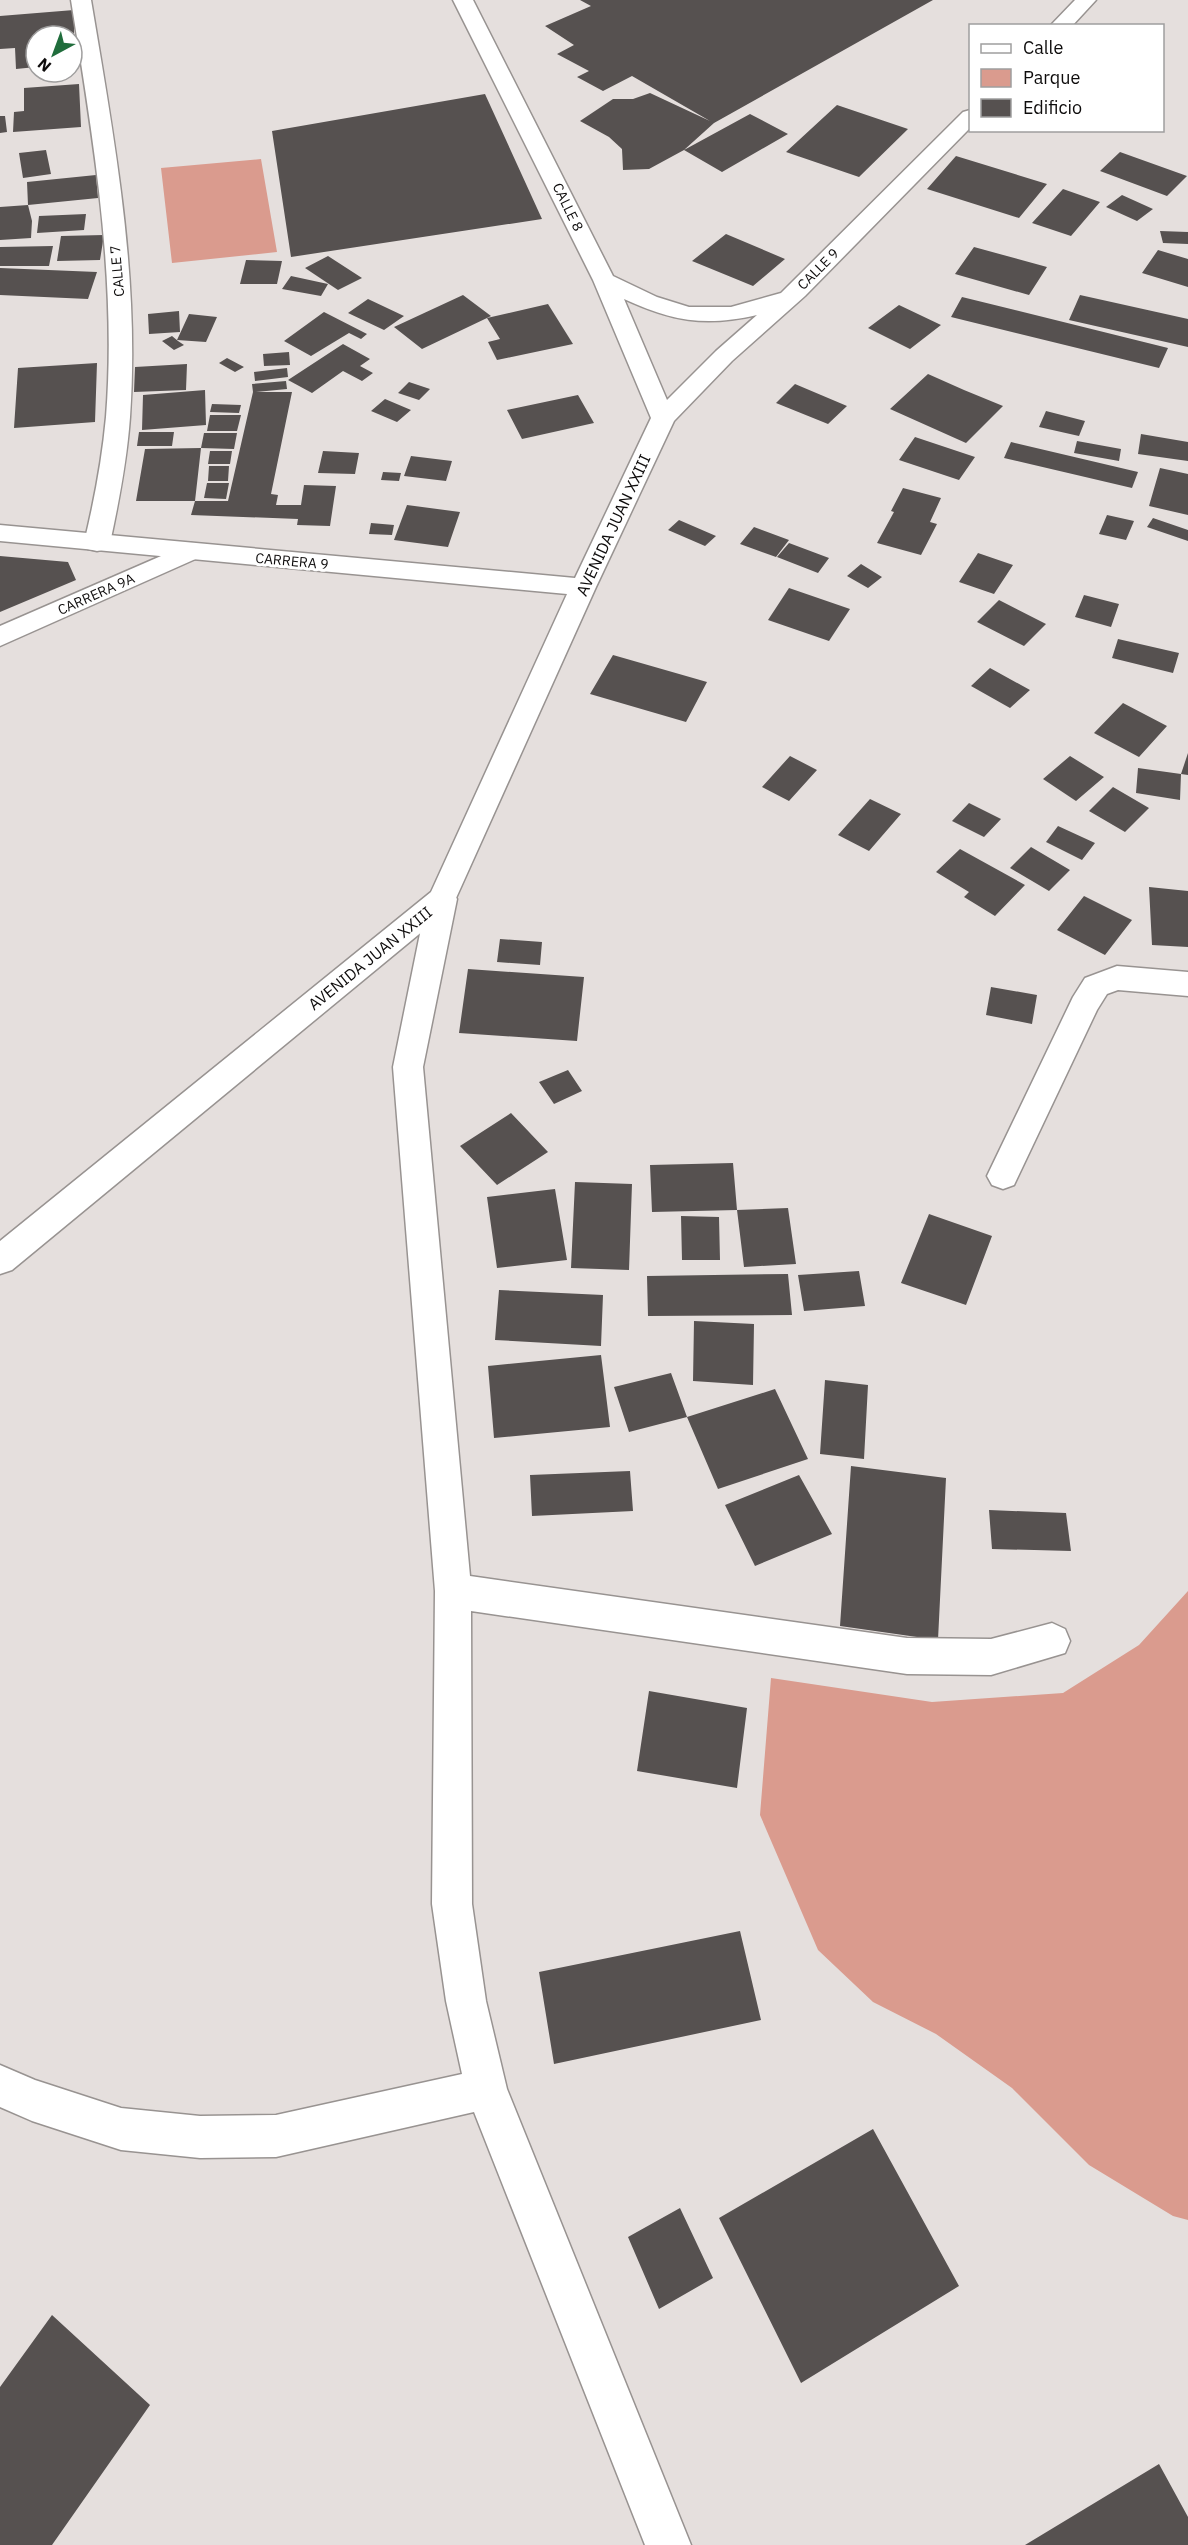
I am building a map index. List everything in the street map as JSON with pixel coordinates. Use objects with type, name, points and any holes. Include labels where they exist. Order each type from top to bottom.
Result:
[{"type":"street","name":"CALLE 7","points":[[81,0],[109,199],[120,309],[119,401],[108,494],[97,543]]},
{"type":"street","name":"CALLE 8","points":[[463,0],[604,280],[663,418]]},
{"type":"street","points":[[1062,24],[1086,0]]},
{"type":"street","name":"CALLE 9","points":[[663,418],[724,356],[797,291],[969,117]]},
{"type":"street","points":[[604,280],[650,303],[698,317],[732,315],[761,307],[797,291]]},
{"type":"street","name":"AVENIDA JUAN XXIII","points":[[0,1260],[442,899],[583,587],[663,418]]},
{"type":"street","name":"CARRERA 9","points":[[0,533],[583,587]]},
{"type":"street","name":"CARRERA 9A","points":[[0,637],[191,552]]},
{"type":"street","points":[[442,899],[408,1067],[453,1591],[452,1904],[466,2001],[486,2089],[668,2545]]},
{"type":"street","points":[[1003,1176],[1084,1005],[1096,986],[1117,978],[1188,984]]},
{"type":"street","points":[[453,1591],[907,1656],[991,1657],[1052,1641]]},
{"type":"street","points":[[0,2086],[32,2100],[121,2129],[200,2137],[276,2136],[486,2089]]},
{"type":"green space","points":[[261,159],[277,252],[172,263],[161,168]]},
{"type":"green space","points":[[1188,1591],[1188,2220],[1173,2216],[1089,2165],[1012,2088],[936,2034],[873,2002],[818,1950],[760,1815],[771,1678],[932,1702],[1063,1693],[1139,1645]]},
{"type":"building","points":[[580,0],[933,0],[714,123],[684,150],[649,169],[623,170],[622,149],[609,137],[580,121],[613,99],[633,99],[650,93],[710,121],[632,76],[603,91],[577,77],[589,71],[557,54],[574,45],[545,26],[591,6]]},
{"type":"building","points":[[74,10],[74,24],[24,24],[24,68],[16,69],[15,48],[0,49],[0,16]]},
{"type":"building","points":[[79,84],[81,127],[13,132],[14,112],[24,111],[24,88]]},
{"type":"building","points":[[485,94],[542,219],[291,257],[272,131]]},
{"type":"building","points":[[837,105],[908,129],[859,177],[786,152]]},
{"type":"building","points":[[750,114],[788,134],[722,172],[684,150]]},
{"type":"building","points":[[0,116],[5,116],[7,132],[0,133]]},
{"type":"building","points":[[46,150],[51,174],[23,178],[19,153]]},
{"type":"building","points":[[1120,152],[1187,176],[1167,196],[1100,171]]},
{"type":"building","points":[[956,156],[1047,184],[1019,218],[927,189]]},
{"type":"building","points":[[96,175],[98,198],[28,205],[27,182]]},
{"type":"building","points":[[1063,189],[1100,202],[1071,236],[1032,223]]},
{"type":"building","points":[[1122,195],[1153,209],[1137,221],[1106,207]]},
{"type":"building","points":[[28,205],[32,221],[31,238],[0,240],[0,207]]},
{"type":"building","points":[[86,214],[84,230],[37,233],[39,216]]},
{"type":"building","points":[[1160,231],[1188,232],[1188,244],[1163,243]]},
{"type":"building","points":[[726,234],[785,259],[753,286],[692,261]]},
{"type":"building","points":[[104,235],[100,260],[57,261],[61,236]]},
{"type":"building","points":[[53,246],[49,266],[0,266],[0,247]]},
{"type":"building","points":[[974,247],[1047,267],[1029,295],[955,274]]},
{"type":"building","points":[[1158,250],[1188,259],[1188,287],[1142,273]]},
{"type":"building","points":[[328,256],[362,278],[338,290],[305,268]]},
{"type":"building","points":[[246,260],[282,261],[277,284],[240,284]]},
{"type":"building","points":[[0,268],[97,272],[88,299],[0,295]]},
{"type":"building","points":[[291,276],[328,284],[321,296],[282,289]]},
{"type":"building","points":[[463,295],[491,316],[422,349],[394,327]]},
{"type":"building","points":[[1080,295],[1188,319],[1188,347],[1069,320]]},
{"type":"building","points":[[962,297],[1168,348],[1159,368],[951,317]]},
{"type":"building","points":[[368,299],[404,316],[384,330],[348,313]]},
{"type":"building","points":[[548,304],[573,344],[497,360],[488,342],[500,339],[487,318]]},
{"type":"building","points":[[899,305],[941,325],[910,349],[868,328]]},
{"type":"building","points":[[179,311],[180,332],[149,334],[148,314]]},
{"type":"building","points":[[324,312],[367,334],[361,339],[349,333],[311,356],[284,341]]},
{"type":"building","points":[[189,314],[217,317],[206,342],[177,340]]},
{"type":"building","points":[[172,336],[184,345],[174,350],[162,341]]},
{"type":"building","points":[[343,344],[370,359],[360,366],[373,373],[362,381],[343,371],[312,393],[288,380]]},
{"type":"building","points":[[289,352],[290,365],[264,366],[263,354]]},
{"type":"building","points":[[227,358],[244,367],[235,372],[219,363]]},
{"type":"building","points":[[97,363],[95,422],[14,428],[18,368]]},
{"type":"building","points":[[187,364],[186,390],[134,392],[135,367]]},
{"type":"building","points":[[287,368],[288,377],[255,381],[254,372]]},
{"type":"building","points":[[928,374],[1003,406],[966,443],[890,409]]},
{"type":"building","points":[[286,381],[287,389],[256,392],[292,392],[271,494],[278,495],[276,505],[301,505],[304,485],[336,486],[330,526],[297,525],[298,519],[191,515],[195,501],[228,501],[253,392],[252,384]]},
{"type":"building","points":[[409,382],[430,389],[419,400],[398,393]]},
{"type":"building","points":[[795,384],[847,406],[828,424],[776,403]]},
{"type":"building","points":[[205,390],[206,425],[142,430],[143,395]]},
{"type":"building","points":[[578,395],[594,423],[522,439],[507,410]]},
{"type":"building","points":[[385,399],[411,410],[397,422],[371,411]]},
{"type":"building","points":[[212,404],[241,405],[239,413],[210,412]]},
{"type":"building","points":[[1046,411],[1085,421],[1079,436],[1039,427]]},
{"type":"building","points":[[210,415],[241,415],[237,431],[207,431]]},
{"type":"building","points":[[139,432],[174,432],[172,446],[137,446]]},
{"type":"building","points":[[204,433],[237,433],[234,449],[201,448]]},
{"type":"building","points":[[1141,434],[1188,442],[1188,461],[1138,454]]},
{"type":"building","points":[[915,437],[975,457],[959,480],[899,460]]},
{"type":"building","points":[[1077,441],[1121,449],[1119,461],[1074,453]]},
{"type":"building","points":[[1011,442],[1138,472],[1132,488],[1004,458]]},
{"type":"building","points":[[201,448],[195,501],[136,501],[145,449]]},
{"type":"building","points":[[210,451],[232,451],[230,464],[208,464]]},
{"type":"building","points":[[323,451],[359,453],[355,474],[318,473]]},
{"type":"building","points":[[411,456],[452,461],[446,481],[404,476]]},
{"type":"building","points":[[209,466],[229,466],[228,481],[208,481]]},
{"type":"building","points":[[1160,468],[1188,474],[1188,515],[1149,506]]},
{"type":"building","points":[[383,472],[401,473],[399,481],[381,480]]},
{"type":"building","points":[[207,483],[229,483],[226,499],[204,498]]},
{"type":"building","points":[[903,488],[941,498],[930,522],[937,524],[921,555],[877,543],[894,512],[891,511]]},
{"type":"building","points":[[407,505],[460,512],[448,547],[394,540]]},
{"type":"building","points":[[1107,515],[1134,521],[1126,540],[1099,534]]},
{"type":"building","points":[[1153,518],[1188,530],[1188,541],[1147,527]]},
{"type":"building","points":[[679,520],[716,536],[705,546],[668,530]]},
{"type":"building","points":[[371,523],[394,525],[392,535],[369,534]]},
{"type":"building","points":[[754,527],[789,540],[776,557],[740,544]]},
{"type":"building","points":[[789,543],[829,558],[818,573],[777,557]]},
{"type":"building","points":[[978,553],[1013,565],[994,594],[959,582]]},
{"type":"building","points":[[0,556],[68,562],[76,580],[0,612]]},
{"type":"building","points":[[861,564],[882,577],[868,588],[847,576]]},
{"type":"building","points":[[789,588],[850,609],[829,641],[768,620]]},
{"type":"building","points":[[1084,595],[1119,604],[1111,627],[1075,617]]},
{"type":"building","points":[[999,600],[1046,624],[1024,646],[977,622]]},
{"type":"building","points":[[1118,639],[1179,653],[1173,673],[1112,658]]},
{"type":"building","points":[[613,655],[707,682],[686,722],[590,694]]},
{"type":"building","points":[[990,668],[1030,690],[1010,708],[971,686]]},
{"type":"building","points":[[1123,703],[1167,726],[1139,757],[1094,733]]},
{"type":"building","points":[[1188,753],[1188,775],[1181,774]]},
{"type":"building","points":[[790,756],[817,770],[789,801],[762,787]]},
{"type":"building","points":[[1070,756],[1104,777],[1076,801],[1043,779]]},
{"type":"building","points":[[1138,768],[1181,774],[1180,800],[1136,793]]},
{"type":"building","points":[[1113,787],[1149,808],[1125,832],[1089,811]]},
{"type":"building","points":[[870,799],[901,814],[869,851],[838,835]]},
{"type":"building","points":[[969,803],[1001,819],[984,837],[952,821]]},
{"type":"building","points":[[1058,826],[1095,843],[1082,860],[1046,842]]},
{"type":"building","points":[[1031,847],[1070,870],[1049,891],[1010,868]]},
{"type":"building","points":[[960,849],[1025,885],[995,916],[964,897],[969,892],[936,872]]},
{"type":"building","points":[[1149,887],[1188,891],[1188,947],[1152,945]]},
{"type":"building","points":[[1084,896],[1132,920],[1105,955],[1057,930]]},
{"type":"building","points":[[500,939],[542,942],[540,965],[497,962]]},
{"type":"building","points":[[468,969],[584,977],[577,1041],[459,1033]]},
{"type":"building","points":[[991,987],[1037,995],[1032,1024],[986,1015]]},
{"type":"building","points":[[568,1070],[582,1091],[554,1104],[539,1082]]},
{"type":"building","points":[[511,1113],[548,1152],[497,1185],[460,1146]]},
{"type":"building","points":[[733,1163],[737,1210],[652,1212],[650,1165]]},
{"type":"building","points":[[575,1182],[632,1184],[629,1270],[571,1268]]},
{"type":"building","points":[[555,1189],[567,1260],[497,1268],[487,1197]]},
{"type":"building","points":[[788,1208],[796,1264],[744,1267],[737,1210]]},
{"type":"building","points":[[929,1214],[992,1236],[966,1305],[901,1283]]},
{"type":"building","points":[[681,1216],[719,1217],[720,1260],[682,1260]]},
{"type":"building","points":[[859,1271],[865,1306],[804,1311],[798,1275]]},
{"type":"building","points":[[788,1274],[792,1315],[648,1316],[647,1276]]},
{"type":"building","points":[[499,1290],[603,1295],[601,1346],[495,1340]]},
{"type":"building","points":[[694,1321],[754,1324],[753,1385],[693,1381]]},
{"type":"building","points":[[601,1355],[610,1427],[494,1438],[488,1366]]},
{"type":"building","points":[[671,1373],[687,1417],[629,1432],[614,1387]]},
{"type":"building","points":[[825,1380],[868,1385],[864,1459],[820,1454]]},
{"type":"building","points":[[775,1389],[808,1459],[718,1489],[687,1417]]},
{"type":"building","points":[[851,1466],[946,1478],[938,1640],[840,1626]]},
{"type":"building","points":[[630,1471],[633,1511],[532,1516],[530,1475]]},
{"type":"building","points":[[799,1475],[832,1534],[755,1566],[725,1505]]},
{"type":"building","points":[[989,1510],[1066,1513],[1071,1551],[992,1549]]},
{"type":"building","points":[[649,1691],[747,1708],[737,1788],[637,1771]]},
{"type":"building","points":[[740,1931],[761,2020],[554,2064],[539,1972]]},
{"type":"building","points":[[873,2129],[959,2286],[801,2383],[719,2218]]},
{"type":"building","points":[[680,2208],[713,2278],[659,2309],[628,2237]]},
{"type":"building","points":[[52,2315],[150,2405],[52,2545],[0,2545],[0,2387]]},
{"type":"building","points":[[1159,2464],[1188,2517],[1188,2545],[1025,2545]]}]
